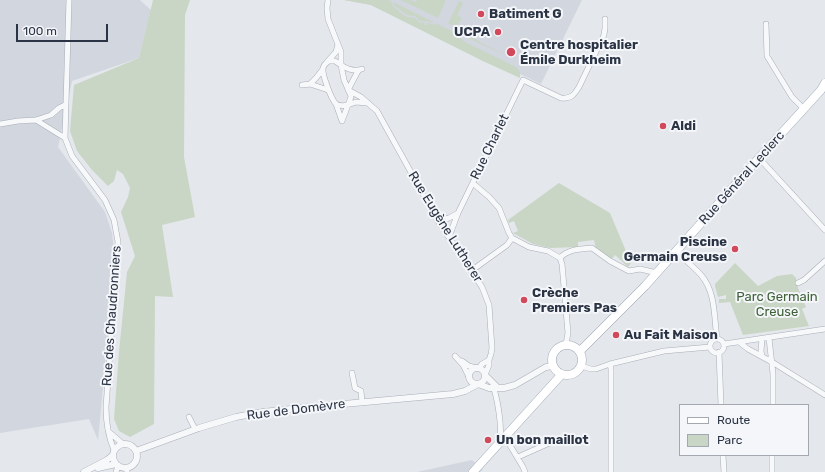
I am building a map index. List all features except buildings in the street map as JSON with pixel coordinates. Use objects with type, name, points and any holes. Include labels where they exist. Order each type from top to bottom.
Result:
[{"type":"main road","name":"Rue Général Leclerc","points":[[580,351],[645,286],[759,158],[824,89]]},
{"type":"main road","points":[[566,344],[576,347],[580,351],[582,358],[581,366],[578,371],[567,375],[555,370],[552,356],[557,348],[566,344]]},
{"type":"main road","points":[[473,472],[562,374]]},
{"type":"street","name":"Rue des Chaudronniers","points":[[69,0],[65,138],[72,156],[105,200],[114,220],[118,242],[106,407],[108,431],[114,452]]},
{"type":"street","points":[[323,69],[328,90],[336,104],[342,122],[351,96],[344,80],[341,65],[341,52],[328,19],[328,0]]},
{"type":"street","name":"Rue Charlet","points":[[449,237],[458,213],[523,80],[561,98],[571,97],[579,87],[604,35],[605,19]]},
{"type":"street","points":[[766,24],[767,56],[792,97],[804,109]]},
{"type":"street","points":[[310,84],[323,69],[326,62],[336,52],[338,44]]},
{"type":"street","points":[[326,62],[335,61],[348,69],[360,70],[348,90]]},
{"type":"street","points":[[302,85],[310,84],[328,90]]},
{"type":"street","name":"Rue Eugène Lutherer","points":[[348,90],[361,97],[377,111],[438,221],[482,287],[489,305],[492,348],[489,365],[485,374]]},
{"type":"street","points":[[336,104],[341,106],[356,102],[368,103]]},
{"type":"street","points":[[0,124],[36,120],[51,115],[59,108],[65,106]]},
{"type":"street","points":[[36,120],[65,138]]},
{"type":"street","points":[[759,158],[825,230]]},
{"type":"street","points":[[472,184],[489,197],[498,208],[512,238],[529,247],[548,251],[560,258],[562,264],[568,333],[566,344]]},
{"type":"street","points":[[438,221],[449,218],[458,213]]},
{"type":"street","points":[[471,271],[507,245],[512,238]]},
{"type":"street","points":[[560,258],[569,251],[592,248],[610,261],[629,270],[640,269],[657,273]]},
{"type":"street","points":[[676,251],[701,275],[708,284],[711,292],[717,339]]},
{"type":"street","points":[[798,282],[804,280],[825,261]]},
{"type":"street","points":[[724,344],[825,329]]},
{"type":"street","points":[[770,338],[773,374],[773,404]]},
{"type":"street","points":[[710,347],[711,342],[717,339],[722,340],[724,344]]},
{"type":"street","points":[[762,339],[762,356]]},
{"type":"street","points":[[739,342],[748,349],[825,395]]},
{"type":"street","points":[[710,347],[712,351],[717,353],[723,349],[724,344]]},
{"type":"street","points":[[581,366],[596,369],[610,364],[664,351],[710,347]]},
{"type":"street","points":[[719,352],[722,404]]},
{"type":"street","points":[[500,443],[501,432],[495,388],[483,370],[469,366],[457,358],[463,365],[472,382],[490,388],[495,388],[504,388],[515,385],[539,370],[553,366]]},
{"type":"street","points":[[461,392],[467,383],[470,371],[489,360]]},
{"type":"street","points":[[610,364],[611,472]]},
{"type":"street","points":[[352,373],[355,388],[360,391],[362,402]]},
{"type":"street","points":[[478,384],[483,381],[485,374]]},
{"type":"street","name":"Rue de Domèvre","points":[[136,451],[236,417],[263,412],[453,394],[466,391],[478,384]]},
{"type":"street","points":[[189,417],[195,430]]},
{"type":"street","points":[[91,469],[117,467],[127,470],[135,463],[137,457],[136,451],[131,445],[123,444],[108,431]]},
{"type":"street","points":[[507,436],[508,442],[518,457],[525,472]]},
{"type":"street","points":[[518,457],[554,441]]},
{"type":"street","points":[[84,472],[107,460],[120,445],[123,444]]},
{"type":"street","points":[[114,452],[114,461],[117,467]]},
{"type":"street","points":[[723,456],[724,472]]},
{"type":"street","points":[[772,456],[772,472]]},
{"type":"shaded area","points":[[0,0],[140,0],[151,10],[139,58],[72,81],[58,147],[105,212],[112,233],[115,259],[98,440],[89,419],[0,433]]},
{"type":"shaded area","name":"Centre hospitalier Émile Durkheim","points":[[344,0],[582,0],[541,84],[520,74],[485,62],[371,5]]},
{"type":"shaded area","points":[[472,460],[483,469],[480,472],[417,472]]},
{"type":"green space","points":[[153,0],[190,0],[185,15],[184,157],[195,217],[162,225],[173,297],[155,296],[154,424],[130,437],[119,431],[114,419],[127,272],[135,256],[121,212],[128,197],[130,188],[123,174],[117,170],[114,181],[108,186],[92,170],[77,151],[70,131],[74,85],[139,58]]},
{"type":"green space","points":[[344,0],[391,1],[392,5],[407,17],[415,18],[419,23],[425,22],[425,25],[428,23],[435,25],[437,24],[454,32],[465,42],[516,67],[520,72],[520,78],[371,5]]},
{"type":"green space","points":[[401,0],[412,0],[416,2],[417,0],[446,0],[438,18]]},
{"type":"green space","points":[[459,1],[463,3],[457,15],[462,18],[456,25],[448,24]]},
{"type":"green space","points":[[393,2],[435,23],[420,21],[415,16],[407,15],[394,5]]},
{"type":"green space","points":[[463,29],[476,40],[505,55],[468,38],[462,32]]},
{"type":"green space","points":[[559,183],[610,213],[631,263],[628,267],[615,255],[611,260],[596,249],[594,240],[578,242],[578,247],[550,248],[533,244],[513,233],[518,231],[514,221],[509,223],[508,220]]},
{"type":"green space","name":"Parc Germain Creuse","points":[[735,263],[758,286],[777,276],[792,274],[796,278],[798,288],[806,307],[802,309],[809,326],[743,335],[730,302],[719,303],[719,299],[726,299],[726,295],[718,297],[715,286],[715,284]]},
{"type":"place","name":"Batiment G","points":[[481,14]]},
{"type":"place","name":"UCPA","points":[[498,32]]},
{"type":"place","name":"Centre hospitalier Émile Durkheim","points":[[511,52]]},
{"type":"place","name":"Aldi","points":[[663,126]]},
{"type":"place","name":"Piscine Germain Creuse","points":[[735,249]]},
{"type":"place","name":"Crèche Premiers Pas","points":[[524,300]]},
{"type":"place","name":"Au Fait Maison","points":[[616,335]]},
{"type":"place","name":"Un bon maillot","points":[[488,440]]}]
